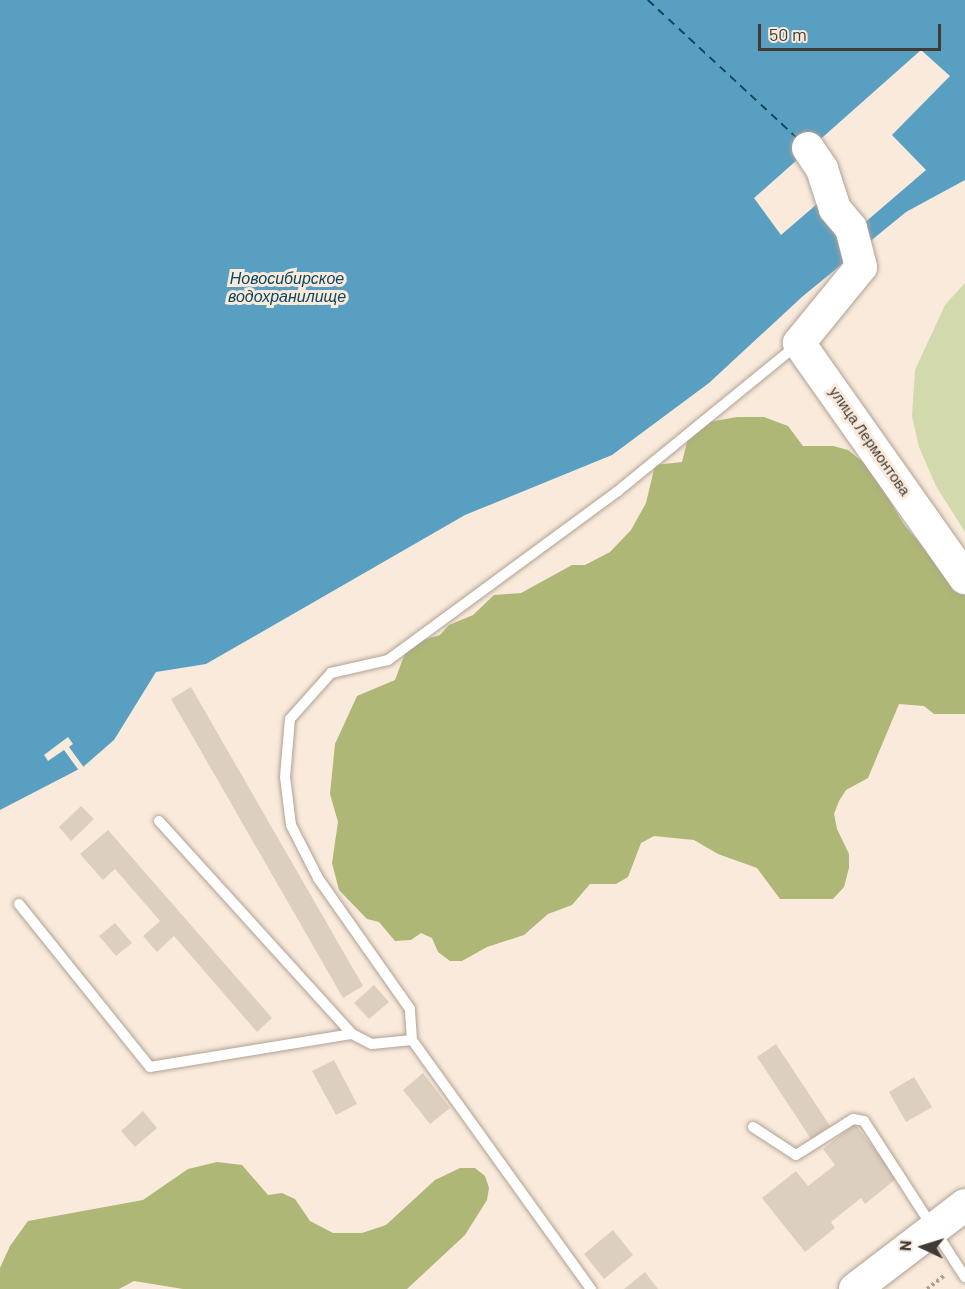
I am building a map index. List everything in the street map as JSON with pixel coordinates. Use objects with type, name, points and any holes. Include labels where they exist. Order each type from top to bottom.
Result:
[{"type":"street","points":[[799,343],[861,267],[851,228],[835,209],[822,169],[808,148]]},
{"type":"street","name":"улица Лермонтова","points":[[799,343],[965,578]]},
{"type":"street","points":[[855,1289],[965,1205]]},
{"type":"lane","points":[[591,1289],[412,1040],[410,1009],[318,878],[291,825],[285,777],[290,719],[331,673],[388,660],[618,491],[799,343]]},
{"type":"lane","points":[[159,821],[352,1035],[372,1044],[412,1040]]},
{"type":"lane","points":[[19,904],[150,1067],[352,1035]]},
{"type":"lane","points":[[753,1127],[796,1155],[853,1119],[864,1121],[965,1277]]},
{"type":"green space","points":[[965,283],[965,532],[936,486],[919,447],[912,416],[915,370],[945,305]]},
{"type":"green space","points":[[737,417],[764,417],[788,426],[803,446],[833,446],[848,450],[869,467],[905,526],[965,594],[965,714],[934,714],[924,706],[899,704],[868,778],[846,790],[834,814],[837,829],[849,854],[849,868],[844,887],[833,899],[780,899],[757,868],[718,854],[694,840],[654,836],[641,843],[628,877],[616,884],[590,884],[572,905],[548,914],[524,935],[487,947],[462,961],[450,961],[438,952],[432,938],[421,933],[411,940],[395,941],[379,922],[367,919],[339,890],[332,863],[338,822],[330,794],[335,744],[357,696],[395,680],[405,653],[415,642],[440,635],[449,625],[473,615],[494,595],[521,593],[572,565],[585,565],[610,552],[631,530],[646,503],[655,465],[682,462],[689,434],[698,424]]},
{"type":"green space","points":[[217,1162],[242,1165],[268,1195],[282,1193],[295,1199],[310,1221],[333,1233],[362,1233],[386,1225],[435,1180],[460,1168],[475,1168],[485,1176],[489,1188],[487,1200],[465,1235],[407,1289],[183,1289],[134,1281],[119,1289],[0,1289],[0,1268],[10,1246],[28,1221],[143,1200],[188,1169]]},
{"type":"water","name":"Новосибирское водохранилище","points":[[0,0],[965,0],[965,180],[906,212],[803,296],[709,383],[612,455],[465,515],[206,664],[156,672],[114,740],[83,767],[0,810]]},
{"type":"pier","points":[[921,50],[950,76],[892,135],[926,170],[855,231],[817,204],[781,235],[754,198]]},
{"type":"pier","points":[[68,737],[73,744],[69,747],[85,769],[80,772],[64,750],[48,761],[44,755]]},
{"type":"building","points":[[191,687],[363,986],[343,998],[171,699]]},
{"type":"building","points":[[81,806],[94,819],[71,841],[59,827]]},
{"type":"building","points":[[108,830],[272,1018],[257,1032],[174,936],[157,952],[143,936],[160,921],[115,869],[103,880],[80,854]]},
{"type":"building","points":[[115,923],[132,943],[116,956],[99,936]]},
{"type":"building","points":[[374,985],[389,1002],[369,1019],[354,1003]]},
{"type":"building","points":[[776,1044],[830,1126],[811,1139],[757,1057]]},
{"type":"building","points":[[334,1060],[357,1104],[336,1115],[312,1071]]},
{"type":"building","points":[[423,1073],[450,1108],[430,1124],[403,1090]]},
{"type":"building","points":[[914,1077],[932,1107],[906,1122],[889,1092]]},
{"type":"building","points":[[143,1111],[157,1128],[135,1147],[121,1131]]},
{"type":"building","points":[[855,1124],[897,1178],[865,1204],[861,1198],[831,1222],[835,1228],[805,1252],[762,1198],[796,1171],[808,1186],[835,1165],[823,1149]]},
{"type":"building","points":[[613,1230],[633,1255],[604,1279],[584,1254]]},
{"type":"building","points":[[645,1272],[658,1289],[624,1289]]},
{"type":"ferry route","points":[[648,0],[797,138]]}]
